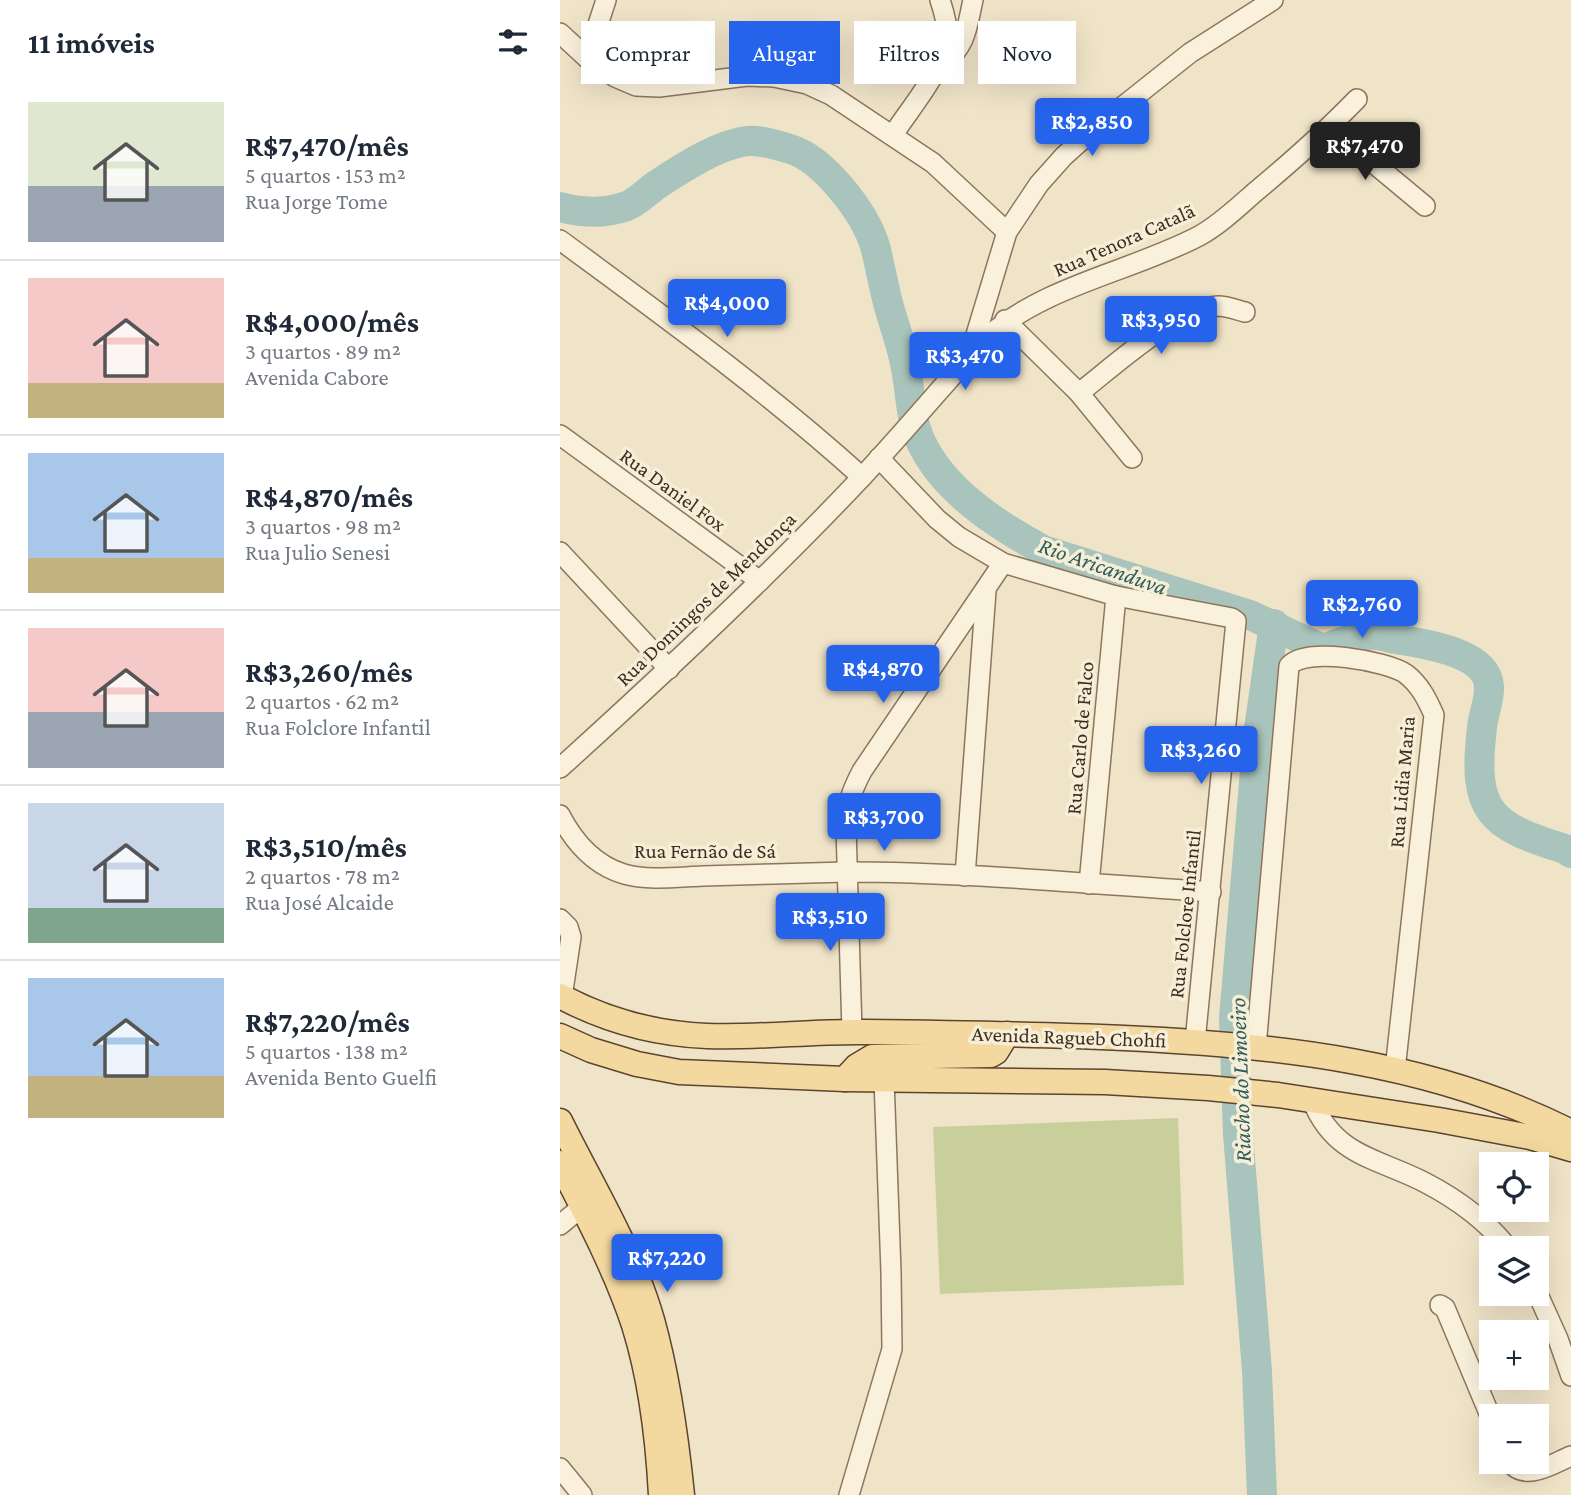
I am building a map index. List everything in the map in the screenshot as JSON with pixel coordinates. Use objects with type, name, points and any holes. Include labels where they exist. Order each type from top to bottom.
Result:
[{"type":"main road","name":"Avenida Ragueb Chohfi","points":[[561,996],[625,1023],[706,1036],[852,1032],[1007,1034],[1203,1042],[1252,1047],[1395,1070],[1448,1082],[1496,1098],[1571,1132]]},
{"type":"main road","points":[[845,1079],[857,1066],[872,1057],[991,1055],[996,1052],[1007,1034]]},
{"type":"main road","name":"Avenida Ragueb Chohfi","points":[[560,1037],[603,1054],[679,1072],[845,1079],[1105,1082],[1208,1088],[1312,1100],[1530,1137],[1571,1149]]},
{"type":"main road","points":[[560,1121],[565,1155],[583,1206],[634,1325],[648,1384],[662,1495]]},
{"type":"main road","points":[[565,1155],[622,1242],[652,1319],[667,1381],[682,1495]]},
{"type":"street","points":[[599,21],[606,0]]},
{"type":"street","points":[[940,0],[946,21]]},
{"type":"street","points":[[964,40],[973,0]]},
{"type":"street","points":[[967,359],[981,323],[1007,232],[1039,184],[1064,156],[1093,130],[1190,53],[1273,0]]},
{"type":"street","points":[[560,33],[581,52]]},
{"type":"street","points":[[715,80],[747,76],[774,77],[807,84],[831,95],[933,163],[1007,232]]},
{"type":"street","points":[[631,84],[659,87],[683,84]]},
{"type":"street","points":[[893,135],[927,84]]},
{"type":"street","name":"Rua Tenora Catalã","points":[[967,359],[1005,320],[1072,288],[1164,253],[1202,234],[1330,127],[1357,99]]},
{"type":"street","points":[[1330,127],[1425,206]]},
{"type":"street","points":[[560,240],[732,368],[862,477]]},
{"type":"street","points":[[1079,393],[1181,318],[1202,309],[1220,306],[1245,312]]},
{"type":"street","points":[[1005,320],[1079,393],[1132,458]]},
{"type":"street","name":"Rua Domingos de Mendonça","points":[[560,768],[760,581],[862,477],[967,359]]},
{"type":"street","name":"Rua Daniel Fox","points":[[560,435],[760,581]]},
{"type":"street","points":[[879,458],[937,520],[959,537],[1003,563],[1116,596]]},
{"type":"street","points":[[560,552],[669,668]]},
{"type":"street","points":[[852,1032],[846,808],[852,789],[1003,563]]},
{"type":"street","points":[[965,876],[986,590]]},
{"type":"street","name":"Rua Carlo de Falco","points":[[1089,884],[1116,596]]},
{"type":"street","name":"Rua Folclore Infantil","points":[[1116,596],[1232,618],[1236,622],[1211,892],[1203,1042]]},
{"type":"street","name":"Rua Lidia Maria","points":[[1252,1047],[1289,666],[1293,661],[1318,656],[1371,662],[1396,668],[1407,675],[1418,685],[1434,715],[1395,1070]]},
{"type":"street","name":"Rua Fernão de Sá","points":[[560,815],[577,842],[592,858],[611,870],[628,875],[667,877],[848,872],[965,876],[1211,892]]},
{"type":"street","points":[[560,919],[571,937],[561,996]]},
{"type":"street","points":[[849,1495],[892,1349],[884,1079]]},
{"type":"street","points":[[1312,1100],[1319,1118],[1341,1142],[1452,1198],[1478,1216],[1497,1236]]},
{"type":"street","points":[[560,1224],[583,1206]]},
{"type":"street","points":[[1440,1305],[1445,1308],[1485,1404]]},
{"type":"street","points":[[1544,1306],[1571,1376]]},
{"type":"street","points":[[1549,1464],[1571,1456]]},
{"type":"street","points":[[560,1468],[582,1495]]},
{"type":"green space","points":[[1178,1118],[1184,1285],[940,1294],[933,1127]]},
{"type":"waterway","name":"Rio Aricanduva","points":[[560,207],[594,212],[627,206],[689,164],[737,143],[764,142],[803,155],[842,189],[870,233],[902,352],[917,432],[931,460],[943,476],[973,505],[1043,550],[1250,615],[1323,649],[1357,637],[1375,635],[1436,647],[1465,657],[1485,674],[1489,686],[1483,723],[1480,779],[1491,811],[1519,832],[1571,853]]},
{"type":"waterway","name":"Riacho do Limoeiro","points":[[1262,1495],[1257,1371],[1238,1134],[1234,1018],[1258,736],[1274,624]]}]
